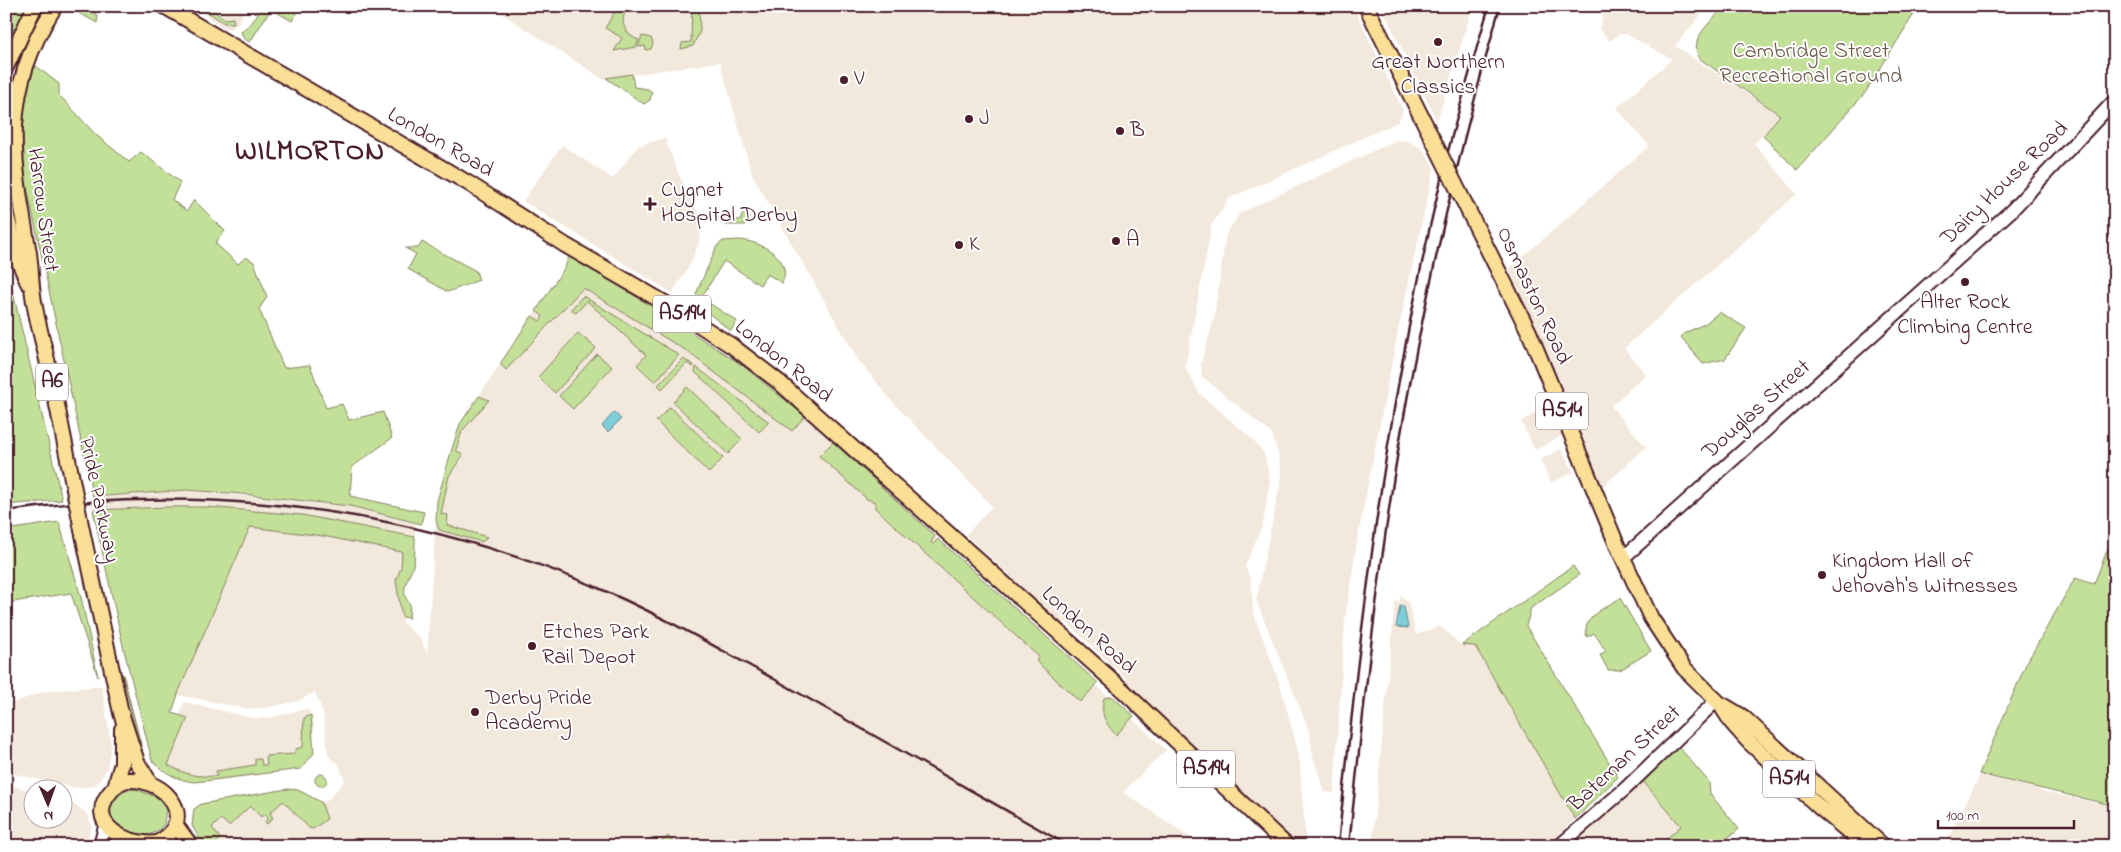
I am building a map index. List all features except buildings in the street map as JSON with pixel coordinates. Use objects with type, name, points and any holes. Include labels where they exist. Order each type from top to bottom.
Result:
[{"type":"main road","points":[[6,67],[35,6]]},
{"type":"main road","name":"Harrow Street","points":[[33,296],[29,255],[14,172],[10,132],[13,99],[23,64],[36,35],[54,6]]},
{"type":"main road","name":"London Road","points":[[164,6],[175,10],[280,75],[468,183],[565,245],[670,306],[764,370],[1106,674],[1285,844]]},
{"type":"main road","name":"Osmaston Road","points":[[1366,6],[1529,332],[1623,558],[1651,618],[1684,668],[1719,702],[1743,717],[1882,846]]},
{"type":"main road","name":"Harrow Street","points":[[6,212],[17,257],[33,296]]},
{"type":"main road","name":"Pride Parkway","points":[[33,296],[121,714],[137,762],[151,784]]},
{"type":"main road","name":"Osmaston Road","points":[[1719,702],[1732,722],[1749,742],[1818,806],[1866,846]]},
{"type":"main road","name":"Pride Parkway","points":[[115,787],[122,758],[121,714]]},
{"type":"main road","name":"A6","points":[[106,823],[103,814],[104,806],[107,795],[115,787],[128,780],[151,784],[163,789],[171,797],[176,809],[175,824],[191,846]]},
{"type":"main road","points":[[106,823],[116,835],[150,845],[170,833],[175,824]]},
{"type":"street","name":"Dairy House Road","points":[[1919,294],[2012,210],[2115,100]]},
{"type":"street","name":"Douglas Street","points":[[1623,558],[1919,294]]},
{"type":"street","name":"Bateman Street","points":[[1558,846],[1625,789],[1719,702]]},
{"type":"street","points":[[100,846],[106,823]]},
{"type":"shaded area","points":[[194,6],[246,6],[238,23],[230,29],[220,26]]},
{"type":"shaded area","points":[[490,6],[1353,6],[1403,110],[1398,122],[1230,198],[1212,224],[1185,368],[1201,395],[1252,439],[1264,453],[1270,480],[1263,524],[1245,566],[1251,581],[1253,612],[1280,684],[1299,755],[1306,846],[1297,846],[1125,682],[1127,679],[1065,621],[1062,624],[966,535],[992,506],[890,399],[858,360],[752,174],[720,62],[603,79]]},
{"type":"shaded area","points":[[1381,6],[1473,6],[1437,121]]},
{"type":"shaded area","points":[[1606,6],[1708,6],[1675,46],[1780,115],[1754,144],[1797,194],[1624,348],[1646,374],[1611,406],[1646,447],[1602,487],[1567,398],[1509,269],[1649,146],[1617,108],[1672,59],[1626,34],[1620,34],[1610,41],[1599,29]]},
{"type":"shaded area","name":"Cygnet Hospital Derby","points":[[665,138],[678,173],[700,217],[701,226],[700,239],[690,265],[672,293],[523,201],[562,145],[613,179],[638,146]]},
{"type":"shaded area","points":[[1397,140],[1407,141],[1422,148],[1434,168],[1398,331],[1357,541],[1345,620],[1334,793],[1325,792],[1313,757],[1310,733],[1256,600],[1282,475],[1278,453],[1272,434],[1202,376],[1201,364],[1214,318],[1226,234],[1240,213]]},
{"type":"shaded area","points":[[570,254],[742,365],[805,416],[1166,750],[1123,792],[1202,846],[204,846],[217,801],[298,790],[321,802],[327,801],[345,780],[338,763],[331,759],[328,754],[323,713],[315,692],[298,701],[264,708],[248,709],[178,695],[250,527],[323,536],[402,552],[401,567],[396,581],[403,623],[421,639],[427,654],[437,501],[460,424],[565,268]]},
{"type":"shaded area","points":[[1551,405],[1562,436],[1535,450],[1521,421]]},
{"type":"shaded area","points":[[1561,449],[1574,472],[1551,483],[1540,460]]},
{"type":"shaded area","points":[[187,490],[350,506],[416,524],[415,537],[302,515],[167,507],[93,510],[90,498]]},
{"type":"shaded area","points":[[1400,595],[1408,602],[1416,635],[1440,626],[1461,645],[1475,646],[1575,819],[1547,846],[1372,846],[1395,602],[1400,601]]},
{"type":"shaded area","points":[[102,686],[111,745],[107,768],[100,780],[93,786],[76,788],[72,787],[72,780],[41,780],[6,772],[6,705],[46,691]]},
{"type":"shaded area","points":[[184,702],[252,718],[270,718],[308,708],[313,721],[314,753],[301,769],[208,782],[188,779],[168,768],[166,756]]},
{"type":"shaded area","points":[[1980,775],[2040,789],[2040,791],[2115,807],[2115,846],[2009,846],[2020,827],[2007,846],[1944,846]]},
{"type":"shaded area","points":[[1641,779],[1682,826],[1658,846],[1566,846]]},
{"type":"shaded area","points":[[6,784],[22,788],[22,830],[72,830],[72,804],[87,814],[92,826],[85,846],[6,846]]},
{"type":"green space","points":[[20,6],[29,6],[6,52],[6,35],[12,24],[9,22]]},
{"type":"green space","points":[[99,6],[94,13],[98,16],[97,23],[68,7]]},
{"type":"green space","points":[[199,6],[207,6],[225,19],[233,18],[234,23],[224,23]]},
{"type":"green space","points":[[263,6],[286,6],[297,13],[292,21],[271,9],[250,42],[244,39],[241,32],[253,21]]},
{"type":"green space","points":[[615,6],[633,6],[628,10],[623,19],[629,34],[639,40],[636,47],[614,51],[622,38],[605,28],[614,13]]},
{"type":"green space","points":[[692,6],[699,6],[700,31],[693,46],[681,49],[682,43],[691,42]]},
{"type":"green space","name":"Cambridge Street Recreational Ground","points":[[1724,6],[1919,6],[1865,93],[1797,170],[1763,136],[1780,115],[1700,59],[1697,51],[1699,37]]},
{"type":"green space","points":[[642,36],[651,38],[653,43],[651,49],[646,50],[645,46],[638,47]]},
{"type":"green space","points":[[36,66],[59,84],[59,95],[95,134],[129,162],[141,152],[180,182],[172,200],[187,211],[194,200],[225,231],[215,243],[238,264],[246,257],[254,262],[267,297],[259,309],[284,368],[310,365],[326,408],[342,404],[349,420],[383,412],[392,438],[352,467],[350,496],[424,512],[421,524],[350,506],[242,494],[187,490],[93,497],[25,178],[22,136],[24,104],[30,77]]},
{"type":"green space","points":[[632,74],[634,87],[648,89],[652,92],[650,100],[644,104],[606,78]]},
{"type":"green space","points":[[719,212],[720,219],[741,220],[742,214],[748,213],[750,219],[745,225],[726,225],[715,218],[713,213]]},
{"type":"green space","points":[[739,240],[765,247],[773,253],[783,266],[784,274],[782,283],[767,274],[760,285],[724,261],[701,298],[737,321],[731,331],[702,308],[696,294],[717,246],[723,241]]},
{"type":"green space","points":[[422,242],[476,271],[479,280],[448,292],[408,269],[416,254],[405,248],[418,248]]},
{"type":"green space","points":[[570,254],[742,365],[805,416],[792,431],[685,350],[583,288],[506,370],[500,364],[532,316],[540,321],[543,316],[536,311],[565,267]]},
{"type":"green space","points":[[6,263],[62,500],[6,505]]},
{"type":"green space","points":[[583,296],[679,355],[655,382],[637,365],[646,355],[587,301],[576,313],[571,309]]},
{"type":"green space","points":[[1719,312],[1746,328],[1725,359],[1703,364],[1681,337],[1683,334],[1706,323]]},
{"type":"green space","points":[[578,333],[596,348],[555,393],[538,377]]},
{"type":"green space","points":[[597,354],[612,367],[573,409],[559,396]]},
{"type":"green space","points":[[683,359],[694,365],[693,367],[687,363],[662,389],[658,385]]},
{"type":"green space","points":[[696,367],[769,422],[759,432],[695,372]]},
{"type":"green space","points":[[687,387],[742,439],[728,454],[673,402]]},
{"type":"green space","points":[[479,396],[489,400],[462,431],[456,450],[463,455],[449,476],[441,514],[448,515],[447,525],[487,537],[482,542],[439,530],[436,520],[437,501],[460,424]]},
{"type":"green space","points":[[670,407],[723,458],[709,473],[656,421]]},
{"type":"green space","points":[[833,442],[935,536],[931,542],[933,544],[938,539],[1098,683],[1080,702],[1036,661],[1039,657],[875,508],[875,502],[867,499],[819,456]]},
{"type":"green space","points":[[206,507],[302,515],[415,537],[414,562],[405,589],[406,599],[410,604],[409,618],[402,617],[396,581],[401,567],[402,552],[323,536],[250,527],[179,691],[172,713],[188,718],[168,765],[191,775],[217,776],[216,771],[255,765],[255,759],[261,759],[262,765],[267,765],[266,756],[294,754],[296,749],[303,747],[304,718],[311,715],[314,753],[301,769],[195,782],[171,775],[152,760],[124,650],[93,510]]},
{"type":"green space","points":[[59,522],[81,597],[98,677],[71,593],[6,603],[6,530]]},
{"type":"green space","points":[[2115,530],[2115,806],[1979,774],[2026,664],[2075,578],[2094,584]]},
{"type":"green space","points":[[1573,566],[1579,575],[1531,608],[1526,626],[1618,777],[1575,819],[1475,646],[1462,645]]},
{"type":"green space","points":[[1620,598],[1651,651],[1620,670],[1608,670],[1600,655],[1606,651],[1594,633],[1587,637],[1587,624],[1596,613]]},
{"type":"green space","points":[[123,674],[144,756],[142,755]]},
{"type":"green space","points":[[1112,696],[1134,716],[1116,735],[1106,722],[1103,714],[1104,698]]},
{"type":"green space","points":[[1678,746],[1709,782],[1710,794],[1739,829],[1721,841],[1701,846],[1658,846],[1681,826],[1641,779]]},
{"type":"green space","points":[[323,774],[326,775],[326,785],[319,786],[316,785],[315,778],[316,775]]},
{"type":"green space","points":[[135,789],[159,798],[166,810],[164,824],[154,833],[141,835],[127,832],[121,829],[112,818],[110,812],[114,800],[123,792]]},
{"type":"green space","points":[[287,789],[298,790],[321,802],[327,819],[313,829],[309,828],[283,801],[270,813],[273,818],[267,824],[265,822],[268,818],[265,814],[261,817],[250,806],[229,826],[221,819],[212,828],[220,838],[214,846],[204,846],[192,826],[194,809],[201,804]]},
{"type":"green space","points":[[668,836],[675,846],[656,846]]},
{"type":"water","points":[[614,412],[621,419],[608,432],[602,426]]},
{"type":"water","points":[[1400,606],[1404,606],[1408,628],[1396,627]]},
{"type":"railway","points":[[1338,846],[1356,680],[1377,515],[1404,351],[1444,165],[1489,6]]},
{"type":"railway","points":[[1349,846],[1377,595],[1399,445],[1431,279],[1470,115],[1500,6]]},
{"type":"railway","points":[[6,511],[80,503],[155,500],[229,501],[303,508],[377,520],[449,537],[521,559],[591,585],[684,629],[1069,846]]},
{"type":"place","name":"Great Northern Classics","points":[[1438,42]]},
{"type":"place","name":"V","points":[[844,80]]},
{"type":"place","name":"J","points":[[969,119]]},
{"type":"place","name":"B","points":[[1120,131]]},
{"type":"place","name":"Cygnet Hospital Derby","points":[[650,204]]},
{"type":"place","name":"A","points":[[1116,241]]},
{"type":"place","name":"K","points":[[959,245]]},
{"type":"place","name":"Alter Rock Climbing Centre","points":[[1965,282]]},
{"type":"place","name":"Kingdom Hall of Jehovah's Witnesses","points":[[1822,575]]},
{"type":"place","name":"Etches Park Rail Depot","points":[[532,646]]},
{"type":"place","name":"Derby Pride Academy","points":[[475,712]]},
{"type":"district","name":"WILMORTON","points":[[310,152]]}]
